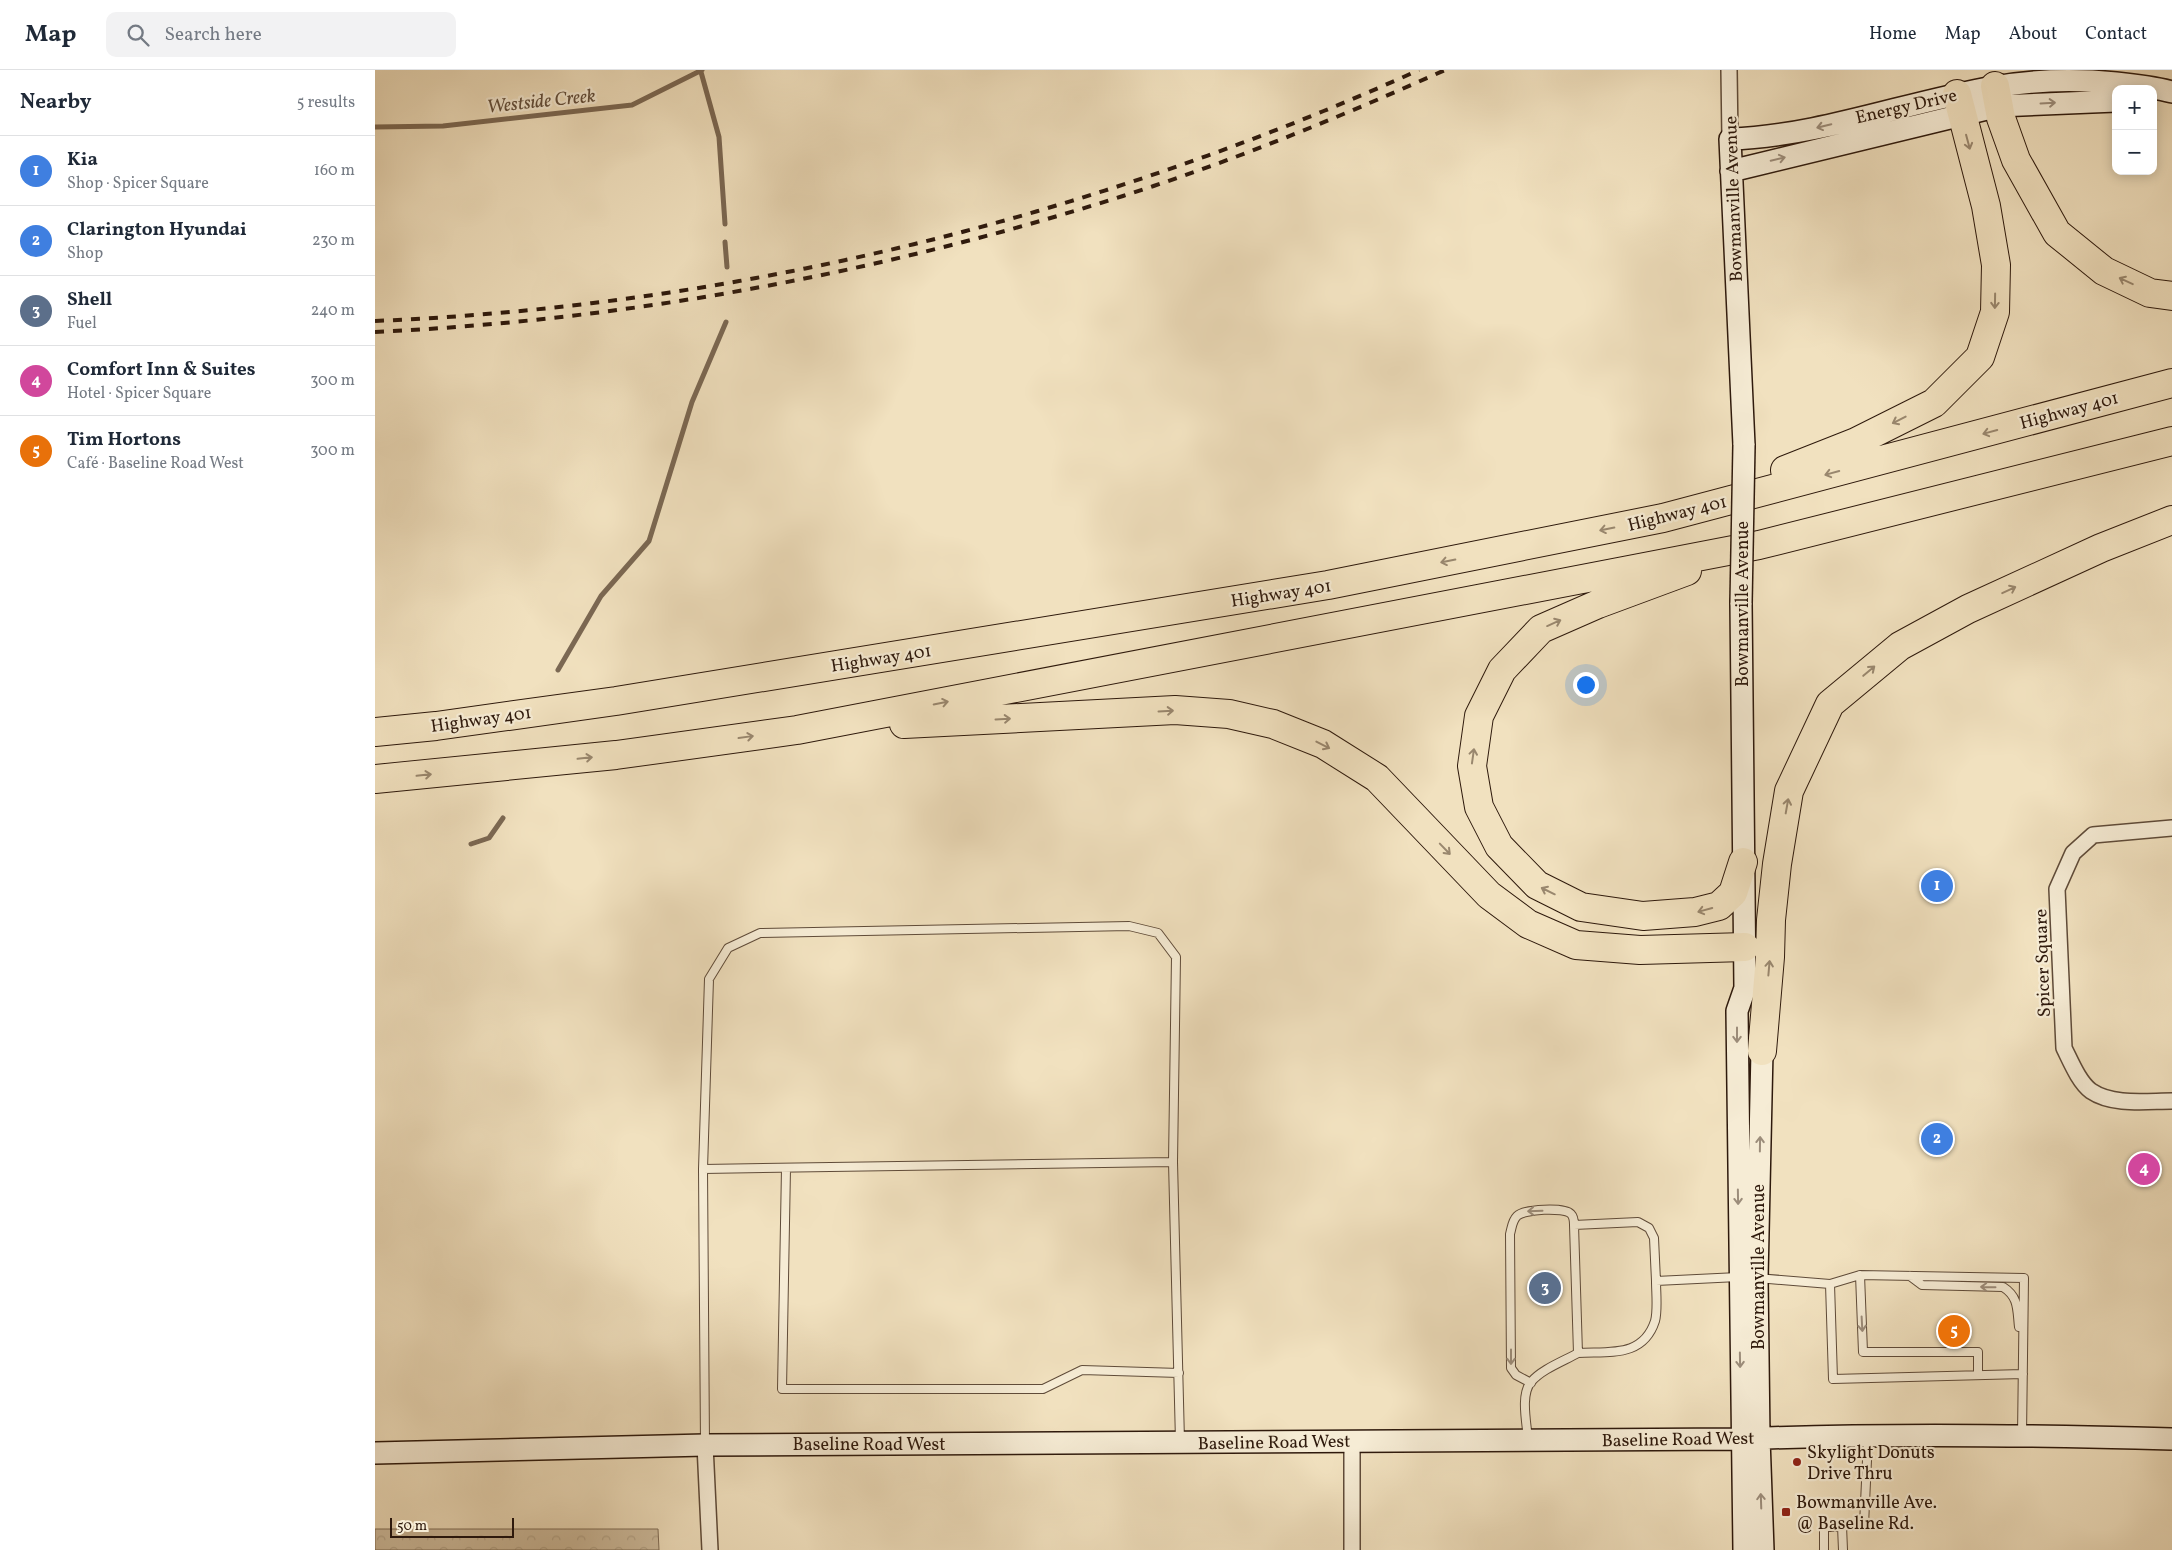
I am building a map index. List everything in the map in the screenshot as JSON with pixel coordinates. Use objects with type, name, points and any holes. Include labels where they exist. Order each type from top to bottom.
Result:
[{"type":"highway","points":[[1997,96],[2001,118],[2016,160],[2057,233],[2104,271],[2150,292],[2172,296]]},
{"type":"highway","points":[[1663,518],[1856,442],[1934,403],[1979,357],[1995,312],[1996,265],[1986,206],[1959,104]]},
{"type":"highway","name":"Highway 401","points":[[375,732],[437,726],[616,701],[1319,587],[1663,518],[2172,383]]},
{"type":"highway","points":[[375,779],[616,755],[797,730],[1759,545],[2172,441]]},
{"type":"highway","points":[[1762,1051],[1770,957],[1771,920],[1777,864],[1789,791],[1831,704],[1900,646],[1968,609],[2101,548],[2172,520]]},
{"type":"highway","points":[[1743,862],[1733,892],[1719,906],[1695,912],[1643,916],[1581,907],[1537,886],[1499,846],[1479,807],[1472,766],[1479,716],[1502,670],[1541,629],[1598,604],[1759,545]]},
{"type":"highway","points":[[797,730],[1175,710],[1229,714],[1273,724],[1323,744],[1377,778],[1489,895],[1528,924],[1576,945],[1640,950],[1745,947]]},
{"type":"street","name":"Bowmanville Avenue","points":[[1729,70],[1731,171],[1744,445],[1741,603],[1745,988],[1737,1011],[1748,1278],[1750,1438],[1744,1550]]},
{"type":"street","name":"Energy Drive","points":[[1730,139],[1788,134],[1959,104],[1997,96],[2036,82],[2097,82],[2157,88],[2172,92]]},
{"type":"street","name":"Energy Drive","points":[[1997,96],[2112,101]]},
{"type":"street","points":[[2157,102],[2172,103]]},
{"type":"street","name":"Energy Drive","points":[[1731,171],[1959,104]]},
{"type":"street","name":"Spicer Square","points":[[2172,828],[2093,835],[2073,853],[2057,889],[2064,1048],[2076,1072],[2091,1090],[2105,1098],[2129,1101],[2172,1101]]},
{"type":"street","name":"Bowmanville Avenue","points":[[1745,988],[1758,1011],[1762,1051],[1748,1278]]},
{"type":"street","name":"Baseline Road West","points":[[375,1453],[705,1445],[1181,1443],[2022,1435],[2172,1439]]},
{"type":"street","name":"Bowmanville Avenue","points":[[1750,1438],[1763,1550]]},
{"type":"street","points":[[1352,1441],[1353,1550]]},
{"type":"street","points":[[705,1445],[710,1550]]},
{"type":"lane","points":[[705,1445],[703,1169],[709,979],[728,948],[760,933],[1129,926],[1158,933],[1176,957],[1173,1162],[1181,1443]]},
{"type":"lane","points":[[703,1169],[1173,1162]]},
{"type":"lane","points":[[786,1168],[783,1389],[1043,1388],[1082,1370],[1179,1373]]},
{"type":"lane","points":[[1531,1382],[1516,1375],[1511,1368],[1510,1234],[1513,1221],[1519,1214],[1527,1211],[1563,1210],[1570,1212],[1573,1217],[1578,1353]]},
{"type":"lane","points":[[1528,1440],[1526,1397],[1531,1382],[1578,1353],[1629,1350],[1642,1342],[1655,1320],[1654,1238],[1649,1228],[1638,1222],[1574,1225]]},
{"type":"lane","points":[[1656,1281],[1748,1278],[1830,1284],[1860,1275],[2024,1278],[2022,1435]]},
{"type":"lane","points":[[1860,1275],[1863,1352],[1978,1352],[1978,1375]]},
{"type":"lane","points":[[1910,1276],[1922,1285],[2003,1287],[2011,1292],[2016,1299],[2023,1349]]},
{"type":"lane","points":[[1830,1284],[1833,1378],[2023,1374]]},
{"type":"lane","points":[[1824,1550],[1824,1527],[1864,1525],[1868,1436]]},
{"type":"lane","points":[[1842,1526],[1843,1550]]},
{"type":"green space","points":[[375,1529],[658,1529],[659,1550],[375,1550]]},
{"type":"waterway","name":"Westside Creek","points":[[375,127],[443,126],[632,105],[702,70]]},
{"type":"waterway","points":[[701,72],[719,137],[725,224]]},
{"type":"waterway","points":[[725,242],[727,267]]},
{"type":"waterway","points":[[558,670],[601,596],[649,541],[692,402],[726,322]]},
{"type":"waterway","points":[[471,844],[489,838],[503,818]]},
{"type":"railway","points":[[375,321],[510,312],[644,296],[777,274],[909,245],[1039,211],[1168,170],[1295,123],[1419,70]]},
{"type":"railway","points":[[375,332],[565,317],[660,304],[847,270],[939,248],[1123,196],[1205,168],[1366,105],[1445,70]]},
{"type":"place","name":"Kia","points":[[1937,886]]},
{"type":"place","name":"Clarington Hyundai","points":[[1937,1139]]},
{"type":"place","name":"Comfort Inn & Suites","points":[[2144,1169]]},
{"type":"place","name":"Shell","points":[[1545,1288]]},
{"type":"place","name":"Tim Hortons","points":[[1954,1331]]},
{"type":"place","name":"Skylight Donuts Drive Thru","points":[[1797,1462]]},
{"type":"place","name":"Bowmanville Ave. @ Baseline Rd.","points":[[1786,1512]]}]
